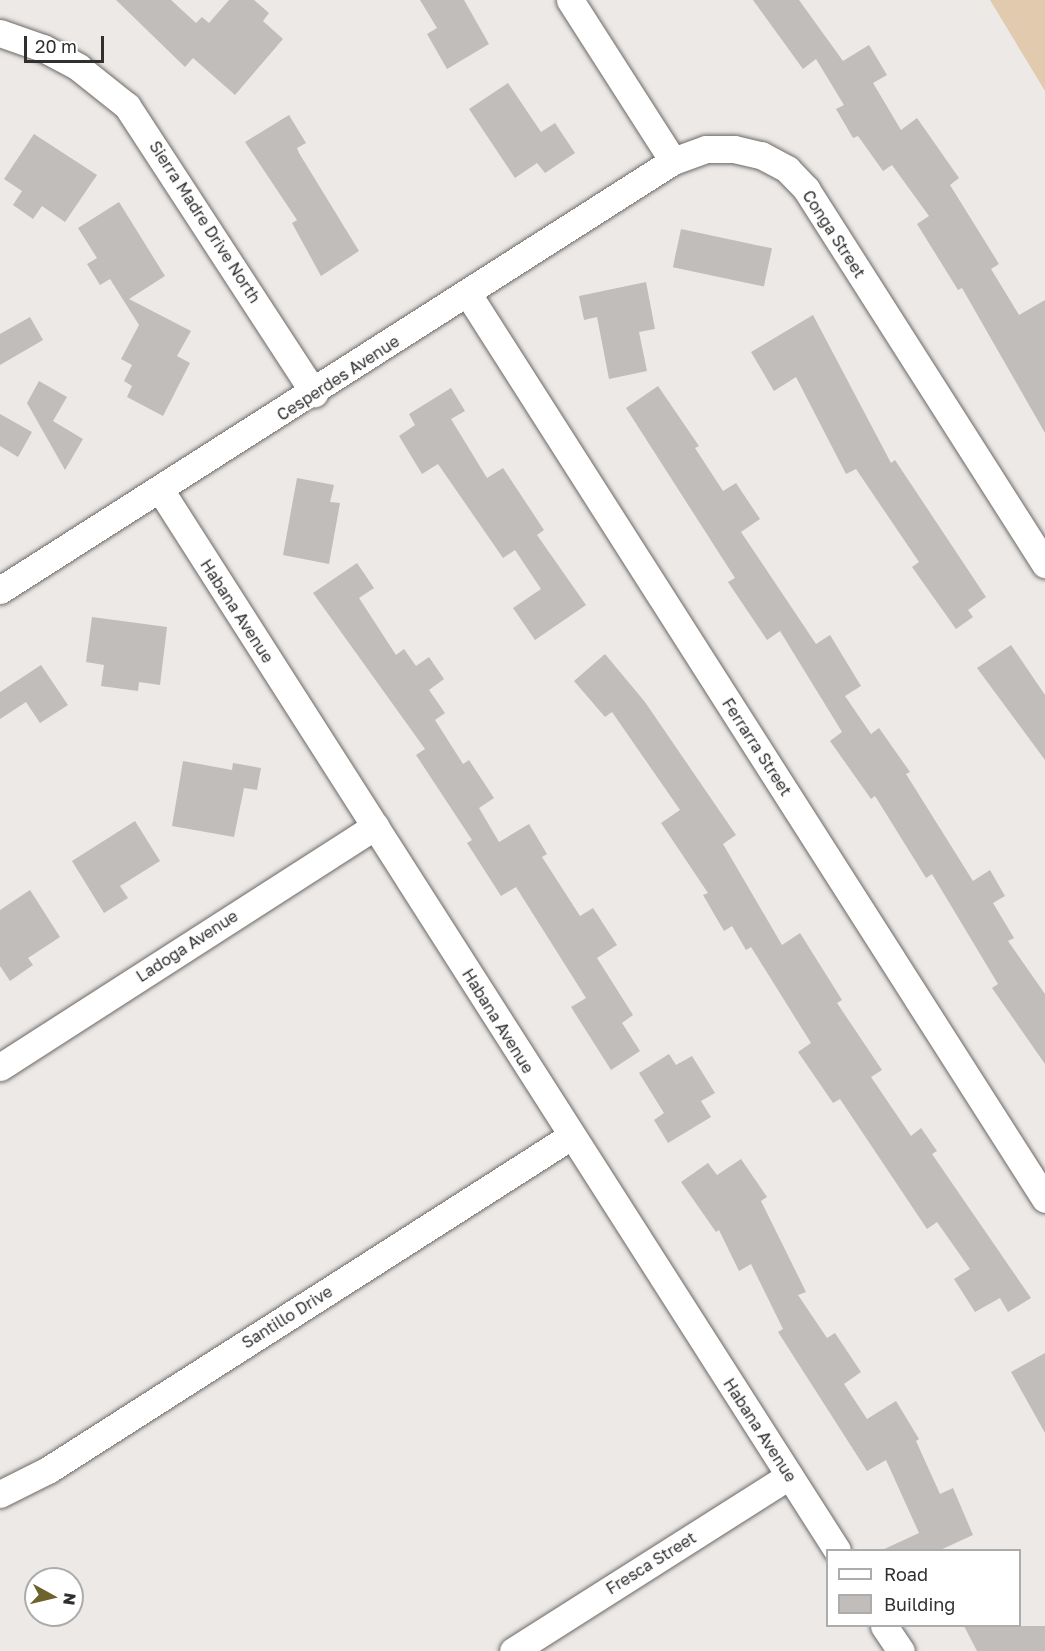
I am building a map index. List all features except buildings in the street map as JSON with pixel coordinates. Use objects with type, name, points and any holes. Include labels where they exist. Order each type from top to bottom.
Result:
[{"type":"street","points":[[570,0],[673,161]]},
{"type":"street","name":"Sierra Madre Drive North","points":[[0,33],[43,48],[78,67],[127,106],[150,136],[314,393]]},
{"type":"street","name":"Conga Street","points":[[673,161],[706,149],[734,149],[761,155],[787,169],[806,189],[1045,564]]},
{"type":"street","name":"Cesperdes Avenue","points":[[0,590],[314,393],[673,161]]},
{"type":"street","name":"Ferrarra Street","points":[[468,294],[1045,1199]]},
{"type":"street","name":"Habana Avenue","points":[[161,490],[836,1549]]},
{"type":"street","name":"Ladoga Avenue","points":[[0,1067],[375,826]]},
{"type":"street","name":"Santillo Drive","points":[[0,1494],[48,1470],[571,1136]]},
{"type":"street","name":"Fresca Street","points":[[513,1651],[789,1476]]},
{"type":"street","points":[[885,1627],[900,1651]]},
{"type":"shaded area","points":[[990,0],[1045,0],[1045,91]]}]
